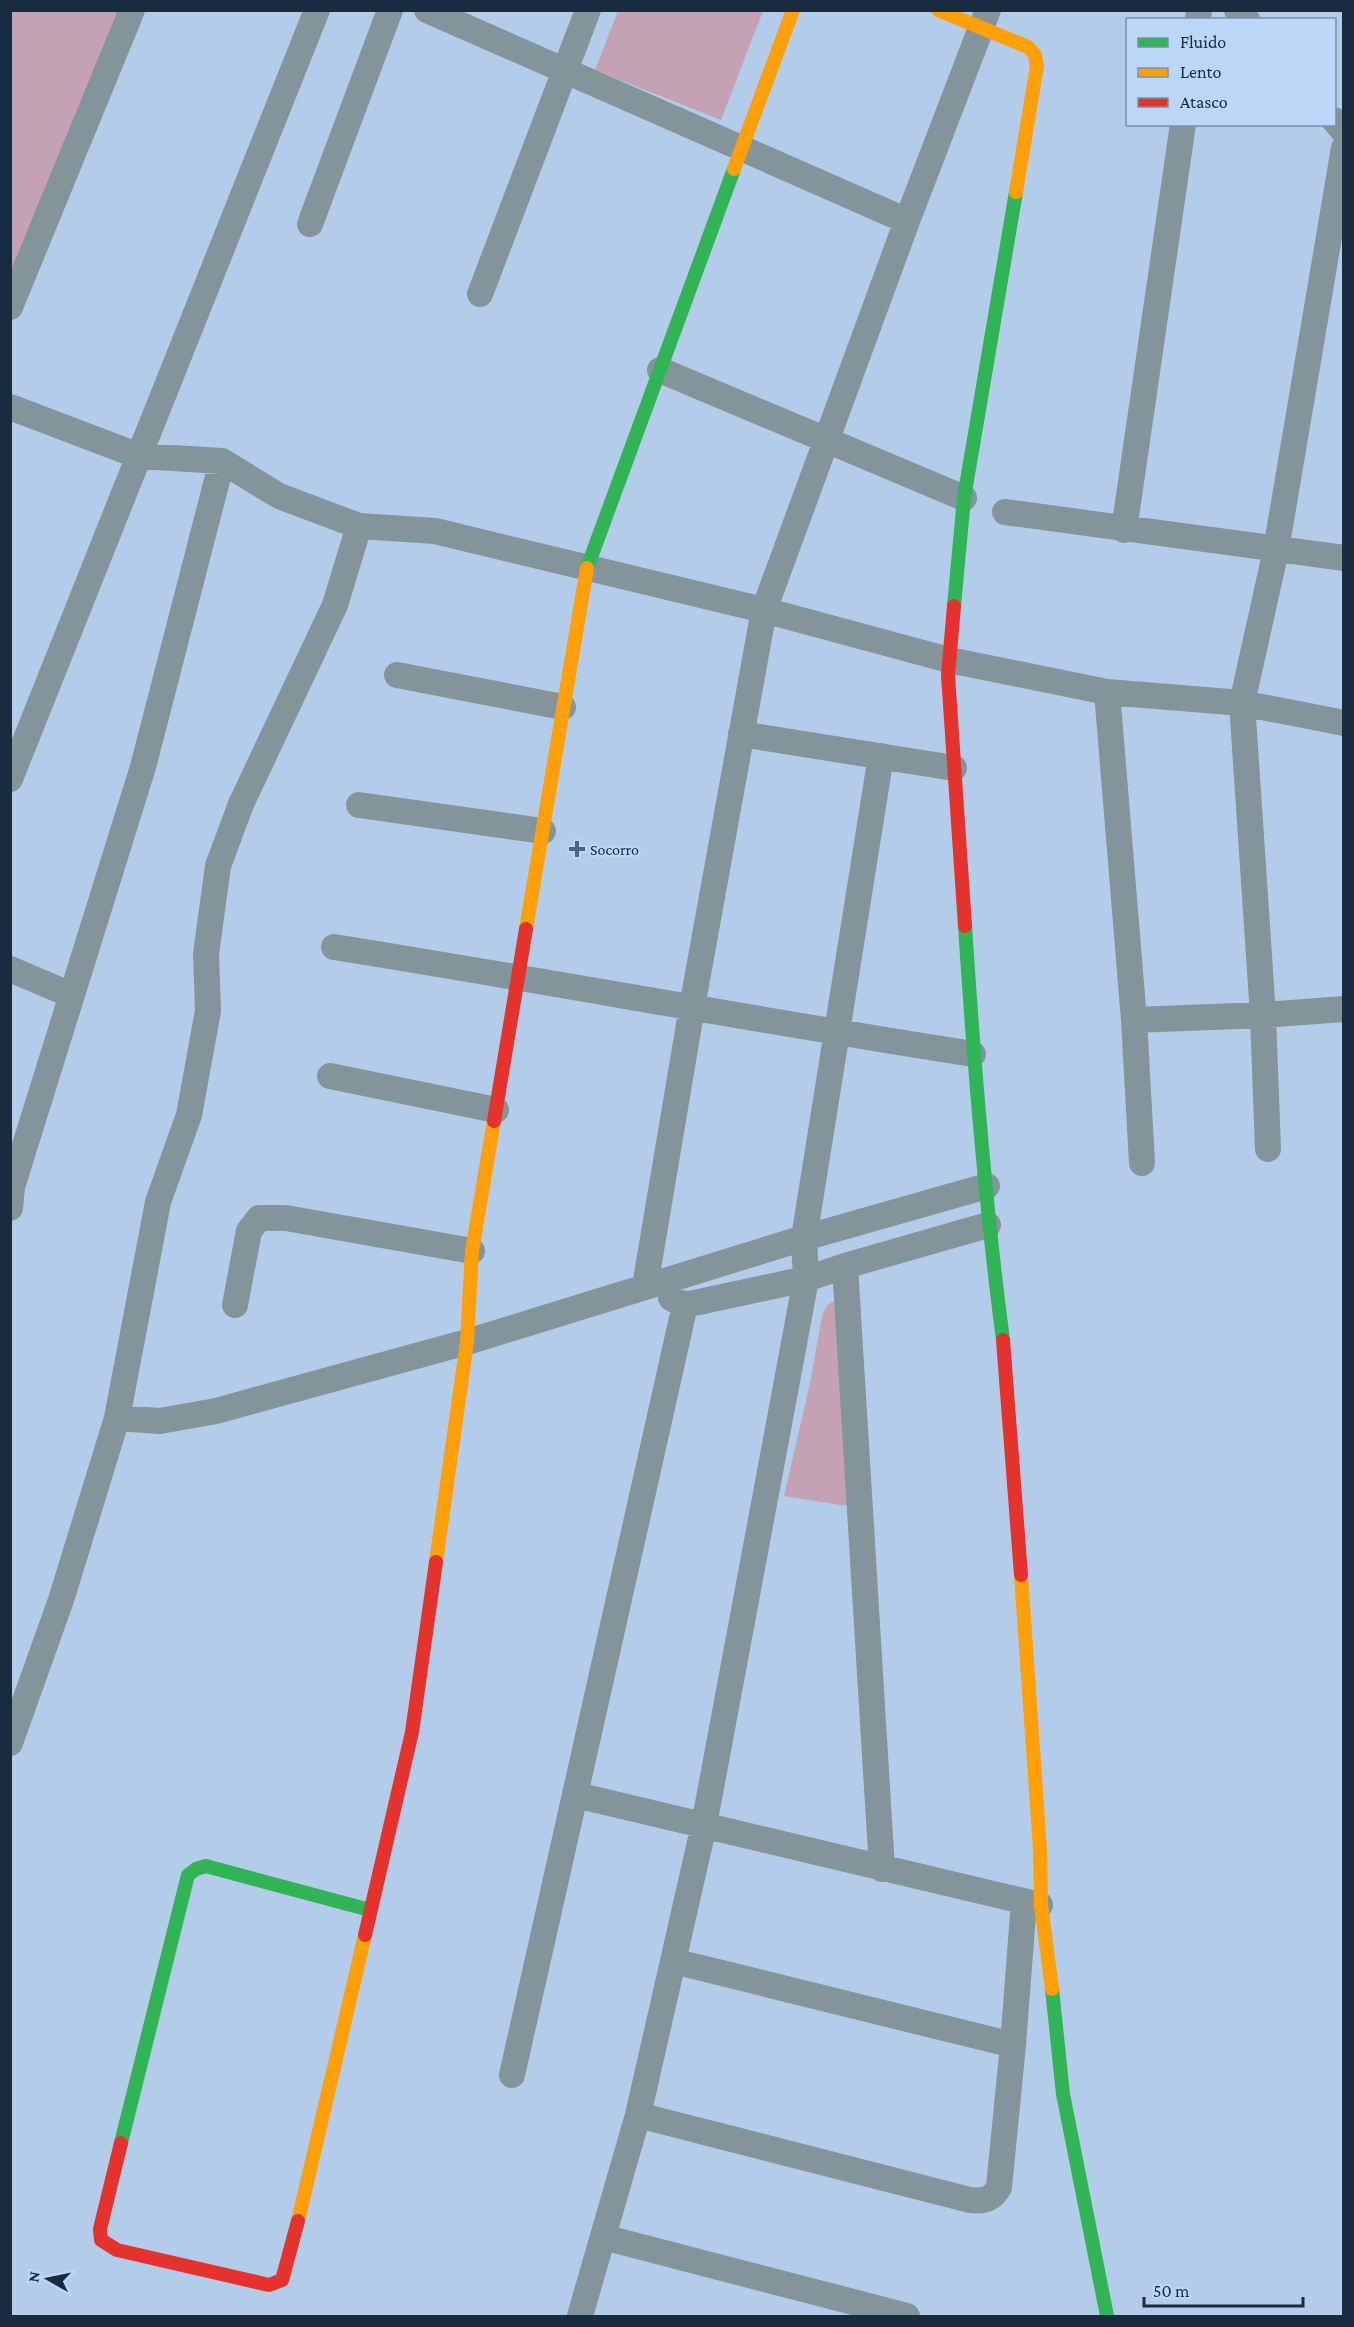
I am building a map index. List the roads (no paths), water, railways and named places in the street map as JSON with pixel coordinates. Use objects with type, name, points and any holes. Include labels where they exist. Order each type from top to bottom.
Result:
[{"type":"street","points":[[10,307],[132,10]]},
{"type":"street","points":[[10,779],[317,10]]},
{"type":"street","points":[[310,224],[390,10]]},
{"type":"street","points":[[427,10],[907,221]]},
{"type":"street","points":[[480,294],[588,10]]},
{"type":"street","points":[[369,1910],[206,1866],[188,1875],[100,2229],[101,2240],[108,2246],[269,2285],[282,2280],[286,2271],[412,1732],[467,1342],[472,1251],[587,568],[794,10]]},
{"type":"street","points":[[638,2115],[980,2202],[995,2195],[999,2187],[1013,2045],[1040,1849],[1005,1351],[988,1225],[987,1186],[973,1054],[948,675],[964,498],[1037,66],[1035,55],[1028,47],[985,20],[938,10]]},
{"type":"street","points":[[645,1286],[692,1007],[764,610],[907,221],[985,20]]},
{"type":"street","points":[[1124,530],[1183,126]]},
{"type":"street","points":[[1269,1149],[1263,1015],[1242,703],[1276,550],[1344,148]]},
{"type":"street","points":[[660,370],[964,498]]},
{"type":"street","points":[[10,407],[139,456],[222,461],[279,496],[359,526],[435,531],[764,610],[949,660],[1107,692],[1242,703],[1344,723]]},
{"type":"street","points":[[10,1208],[12,1187],[143,767],[222,461]]},
{"type":"street","points":[[1005,513],[1344,558]]},
{"type":"street","points":[[10,1743],[61,1600],[117,1418],[158,1202],[189,1115],[208,1011],[206,954],[218,866],[241,804],[335,605],[359,526]]},
{"type":"street","points":[[397,675],[563,707]]},
{"type":"street","points":[[1107,692],[1134,1020],[1142,1163]]},
{"type":"street","points":[[741,734],[954,768]]},
{"type":"street","points":[[580,2316],[638,2115],[704,1825],[806,1279],[804,1238],[882,756]]},
{"type":"street","points":[[359,805],[543,831]]},
{"type":"street","points":[[334,947],[973,1054]]},
{"type":"street","points":[[10,969],[71,995]]},
{"type":"street","points":[[1134,1020],[1344,1009]]},
{"type":"street","points":[[330,1076],[495,1110]]},
{"type":"street","points":[[117,1418],[160,1421],[216,1412],[467,1342],[804,1238],[987,1186]]},
{"type":"street","points":[[234,1305],[249,1231],[259,1218],[286,1218],[472,1251]]},
{"type":"street","points":[[645,1286],[685,1305],[806,1279],[988,1225]]},
{"type":"street","points":[[845,1266],[882,1869]]},
{"type":"street","points":[[512,2075],[685,1305]]},
{"type":"street","points":[[576,1795],[1032,1903]]},
{"type":"street","points":[[1032,1903],[1052,1986],[1063,2094],[1107,2316]]},
{"type":"street","points":[[673,1961],[1013,2045]]},
{"type":"street","points":[[603,2237],[907,2316]]},
{"type":"place","name":"Socorro","points":[[577,849]]}]
